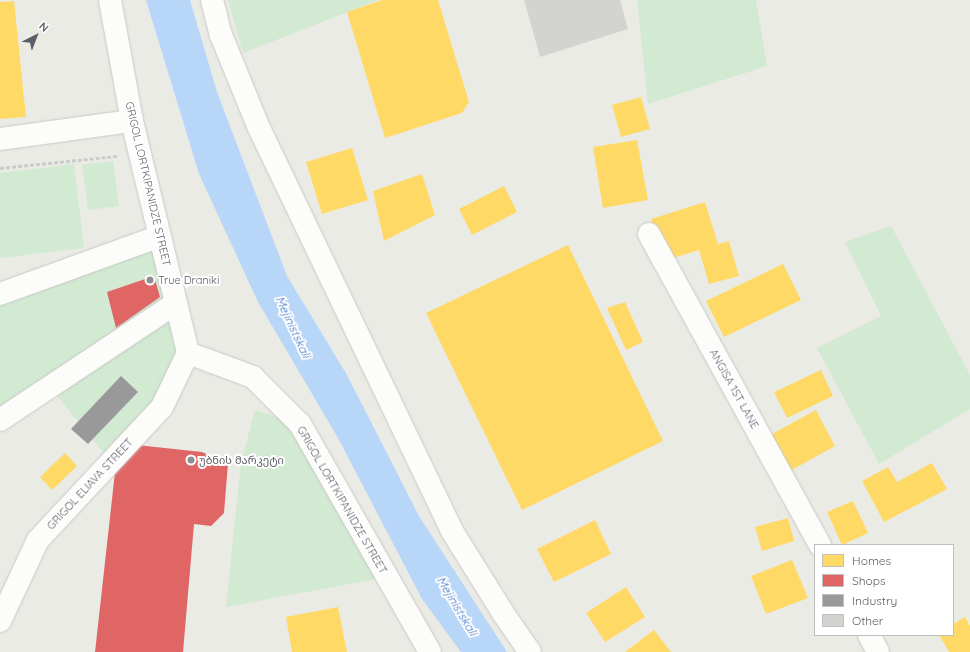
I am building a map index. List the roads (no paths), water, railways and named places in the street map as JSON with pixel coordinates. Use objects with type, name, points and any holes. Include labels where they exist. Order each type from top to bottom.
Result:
[{"type":"street","name":"GRIGOL LORTKIPANIDZE STREET","points":[[110,0],[132,121],[188,352],[254,377],[300,424],[430,652]]},
{"type":"street","points":[[212,0],[221,35],[259,128],[452,531],[530,652]]},
{"type":"street","points":[[0,139],[132,121]]},
{"type":"street","name":"ANGISA 1ST LANE","points":[[649,234],[819,544]]},
{"type":"street","points":[[0,294],[160,236]]},
{"type":"street","points":[[0,420],[176,303]]},
{"type":"street","name":"GRIGOL ELIAVA STREET","points":[[0,621],[38,540],[162,407],[188,352]]},
{"type":"street","points":[[870,636],[878,652]]},
{"type":"water","name":"Mejinistskali","points":[[146,0],[190,0],[217,92],[287,276],[347,375],[419,516],[507,652],[461,652],[422,599],[338,438],[258,302],[199,174]]},
{"type":"place","name":"True Draniki","points":[[150,280]]},
{"type":"place","name":"უბნის მარკეტი","points":[[191,460]]}]
